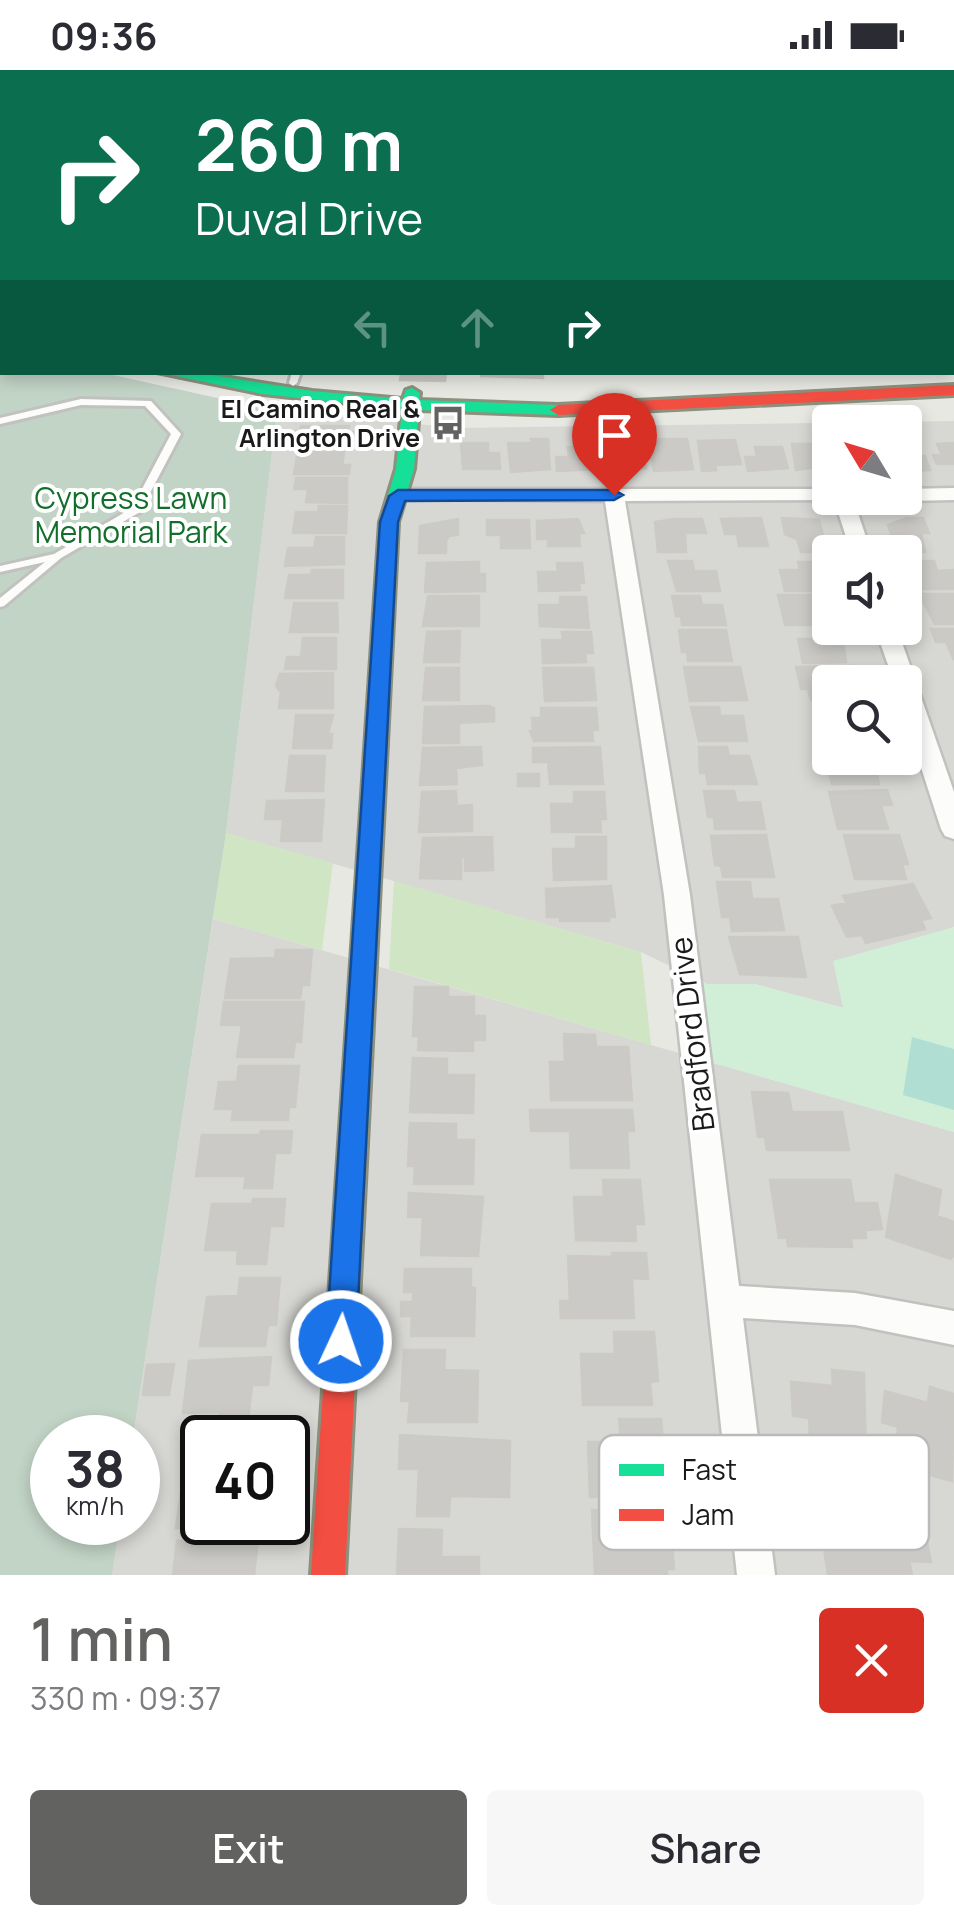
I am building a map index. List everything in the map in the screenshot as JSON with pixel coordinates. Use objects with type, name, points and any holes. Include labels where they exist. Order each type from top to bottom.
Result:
[{"type":"main road","points":[[181,375],[300,398],[411,400],[954,378]]},
{"type":"main road","points":[[258,375],[411,400],[515,410],[954,390]]},
{"type":"main road","points":[[328,1575],[389,522],[405,469],[411,400]]},
{"type":"street","points":[[922,495],[954,494]]},
{"type":"street","name":"Bradford Drive","points":[[614,495],[677,895],[740,1435]]},
{"type":"street","points":[[398,496],[812,495]]},
{"type":"street","points":[[922,733],[954,828]]},
{"type":"street","points":[[724,1301],[855,1308],[954,1328]]},
{"type":"street","name":"Bradford Drive","points":[[753,1550],[756,1575]]},
{"type":"lane","points":[[55,70],[110,70]]},
{"type":"lane","points":[[0,421],[82,402],[148,403],[176,434],[136,510],[57,556],[0,604]]},
{"type":"lane","points":[[0,569],[57,556]]},
{"type":"shaded area","points":[[277,411],[459,428],[812,423],[812,515],[922,515],[922,421],[954,421],[954,927],[907,943],[844,1008],[755,984],[707,984],[641,952],[226,833]]},
{"type":"shaded area","points":[[213,919],[954,1132],[954,1575],[112,1575],[117,1545],[160,1545],[160,1415],[136,1415]]},
{"type":"shaded area","points":[[912,1037],[954,1049],[954,1110],[903,1095]]},
{"type":"green space","name":"Cypress Lawn Memorial Park","points":[[0,375],[113,375],[277,411],[226,833],[136,1415],[30,1415],[30,1545],[117,1545],[112,1575],[0,1575]]},
{"type":"green space","points":[[226,833],[333,863],[322,950],[213,919]]},
{"type":"green space","points":[[394,881],[641,952],[651,1045],[389,969]]},
{"type":"green space","points":[[954,927],[954,1132],[696,1058],[686,974],[707,984],[755,984],[843,1008],[833,961]]},
{"type":"building","points":[[401,375],[446,375],[445,381],[400,380]]},
{"type":"building","points":[[543,375],[543,378],[481,376]]},
{"type":"building","points":[[301,426],[349,426],[348,432],[355,432],[353,444],[297,447],[298,443],[281,443],[284,431],[300,431]]},
{"type":"building","points":[[531,439],[548,439],[550,469],[511,472],[508,443],[532,443]]},
{"type":"building","points":[[649,439],[687,439],[693,469],[654,471]]},
{"type":"building","points":[[735,440],[741,464],[715,465],[716,470],[702,471],[698,441]]},
{"type":"building","points":[[461,443],[488,443],[488,453],[499,453],[500,469],[463,469]]},
{"type":"building","points":[[954,443],[954,464],[937,464],[933,455],[942,455],[937,444]]},
{"type":"building","points":[[792,444],[812,444],[812,468],[796,470]]},
{"type":"building","points":[[643,446],[646,468],[606,471],[605,458],[616,458],[615,447]]},
{"type":"building","points":[[568,447],[595,447],[598,469],[557,471],[556,457],[569,457]]},
{"type":"building","points":[[755,447],[782,447],[788,468],[748,471],[745,457],[757,457]]},
{"type":"building","points":[[306,452],[344,452],[342,465],[350,465],[349,474],[294,474],[297,457],[305,457]]},
{"type":"building","points":[[922,456],[925,456],[930,470],[922,470]]},
{"type":"building","points":[[296,478],[347,478],[347,503],[306,502],[308,491],[316,489],[294,489]]},
{"type":"building","points":[[319,506],[347,506],[346,533],[293,533],[296,512],[318,512]]},
{"type":"building","points":[[761,518],[768,546],[739,546],[737,534],[725,534],[721,519]]},
{"type":"building","points":[[782,518],[819,520],[823,535],[812,535],[812,552],[801,552],[797,539],[785,534]]},
{"type":"building","points":[[907,518],[923,518],[929,533],[892,535],[888,525]]},
{"type":"building","points":[[458,519],[458,535],[449,536],[446,553],[419,553],[420,526]]},
{"type":"building","points":[[578,519],[584,533],[579,533],[580,546],[548,546],[548,539],[537,539],[537,521]]},
{"type":"building","points":[[702,519],[706,533],[685,533],[686,552],[658,552],[655,522]]},
{"type":"building","points":[[487,520],[529,520],[530,548],[501,548],[501,535],[487,535]]},
{"type":"building","points":[[316,537],[344,537],[344,564],[285,566],[288,548],[314,548]]},
{"type":"building","points":[[668,561],[692,561],[694,571],[716,571],[720,591],[677,591]]},
{"type":"building","points":[[922,561],[934,561],[937,571],[954,570],[954,589],[923,589]]},
{"type":"building","points":[[479,562],[479,574],[485,574],[485,591],[425,592],[427,563]]},
{"type":"building","points":[[798,562],[812,562],[812,591],[785,591],[780,570],[800,570]]},
{"type":"building","points":[[557,563],[582,563],[584,583],[579,583],[580,590],[539,591],[538,572],[558,572]]},
{"type":"building","points":[[312,570],[343,570],[343,598],[285,598],[289,575],[311,575]]},
{"type":"building","points":[[922,594],[954,594],[954,624],[935,624]]},
{"type":"building","points":[[778,595],[812,595],[812,625],[785,625]]},
{"type":"building","points":[[428,596],[479,596],[479,626],[423,626]]},
{"type":"building","points":[[672,596],[700,596],[702,605],[722,605],[726,625],[682,625]]},
{"type":"building","points":[[560,597],[586,597],[589,628],[540,626],[539,605],[560,605]]},
{"type":"building","points":[[294,603],[337,603],[338,632],[290,632]]},
{"type":"building","points":[[931,629],[954,629],[954,660],[946,642],[936,642]]},
{"type":"building","points":[[679,630],[726,630],[732,661],[688,661],[687,652],[682,652]]},
{"type":"building","points":[[460,631],[459,662],[424,662],[427,632]]},
{"type":"building","points":[[562,632],[591,632],[593,653],[585,653],[586,662],[543,663],[542,640],[563,640]]},
{"type":"building","points":[[303,638],[336,638],[336,669],[285,669],[287,657],[301,657]]},
{"type":"building","points":[[798,639],[812,639],[812,645],[843,645],[846,662],[803,663]]},
{"type":"building","points":[[684,667],[740,667],[747,700],[690,701]]},
{"type":"building","points":[[796,667],[812,667],[812,700],[808,689],[801,689]]},
{"type":"building","points":[[426,668],[459,668],[459,700],[423,700]]},
{"type":"building","points":[[543,668],[593,668],[596,700],[545,701]]},
{"type":"building","points":[[333,673],[333,708],[279,708],[281,692],[276,686],[280,674]]},
{"type":"building","points":[[425,707],[494,708],[494,721],[459,723],[459,743],[423,743]]},
{"type":"building","points":[[691,707],[719,707],[720,716],[743,716],[747,741],[699,741]]},
{"type":"building","points":[[541,708],[596,708],[598,730],[592,730],[593,741],[534,741],[530,731],[532,718],[541,718]]},
{"type":"building","points":[[296,715],[333,715],[328,734],[332,734],[331,748],[293,748]]},
{"type":"building","points":[[481,747],[482,765],[456,768],[457,784],[420,785],[423,748]]},
{"type":"building","points":[[600,747],[603,784],[550,784],[548,762],[533,762],[533,748]]},
{"type":"building","points":[[699,747],[727,747],[729,756],[749,756],[757,784],[708,784],[706,773],[700,773]]},
{"type":"building","points":[[290,756],[325,756],[323,791],[286,791]]},
{"type":"building","points":[[518,774],[539,774],[539,786],[518,786]]},
{"type":"building","points":[[830,775],[877,775],[879,784],[832,784]]},
{"type":"building","points":[[887,790],[892,805],[881,805],[888,829],[838,829],[829,792]]},
{"type":"building","points":[[456,791],[457,806],[472,805],[472,831],[419,832],[422,792]]},
{"type":"building","points":[[704,791],[734,791],[737,803],[760,802],[765,829],[715,829],[714,817],[708,817]]},
{"type":"building","points":[[574,792],[604,792],[606,819],[600,819],[601,832],[552,832],[551,804],[574,804]]},
{"type":"building","points":[[324,800],[321,841],[281,841],[283,819],[265,819],[267,801]]},
{"type":"building","points":[[766,835],[774,877],[723,877],[721,866],[715,865],[711,836]]},
{"type":"building","points":[[844,835],[899,835],[908,864],[902,864],[906,879],[855,879]]},
{"type":"building","points":[[492,837],[493,870],[465,871],[465,857],[461,857],[461,879],[420,878],[423,838]]},
{"type":"building","points":[[576,837],[606,837],[606,879],[554,880],[553,849],[576,849]]},
{"type":"building","points":[[717,882],[750,882],[752,899],[778,899],[784,930],[732,931],[730,917],[722,917]]},
{"type":"building","points":[[913,884],[931,918],[921,920],[925,929],[866,943],[862,935],[847,937],[832,906],[847,903],[843,896]]},
{"type":"building","points":[[611,886],[615,917],[609,917],[609,921],[560,921],[560,917],[547,917],[546,889]]},
{"type":"building","points":[[729,937],[798,937],[806,977],[740,974]]},
{"type":"building","points":[[276,950],[312,950],[309,985],[302,985],[300,998],[225,998],[231,959],[275,958]]},
{"type":"building","points":[[415,987],[448,987],[448,997],[474,997],[474,1016],[485,1016],[485,1040],[473,1040],[473,1051],[418,1050],[419,1036],[413,1036]]},
{"type":"building","points":[[224,1002],[304,1002],[301,1042],[295,1042],[293,1057],[237,1057],[242,1025],[221,1025]]},
{"type":"building","points":[[564,1034],[595,1035],[596,1047],[628,1047],[632,1100],[551,1100],[550,1062],[565,1062]]},
{"type":"building","points":[[413,1058],[447,1059],[447,1075],[474,1075],[473,1113],[410,1112]]},
{"type":"building","points":[[239,1066],[299,1066],[295,1107],[289,1107],[288,1120],[232,1120],[233,1109],[215,1109],[219,1082],[237,1082]]},
{"type":"building","points":[[752,1092],[788,1093],[792,1112],[842,1112],[849,1150],[767,1150],[765,1137],[758,1137]]},
{"type":"building","points":[[530,1110],[632,1110],[634,1131],[627,1131],[629,1168],[571,1168],[570,1131],[531,1131]]},
{"type":"building","points":[[410,1123],[456,1124],[456,1140],[474,1140],[473,1184],[414,1184],[415,1166],[408,1166]]},
{"type":"building","points":[[261,1131],[292,1131],[290,1153],[275,1153],[272,1188],[244,1188],[246,1176],[196,1176],[202,1135],[260,1135]]},
{"type":"building","points":[[896,1175],[941,1190],[937,1216],[954,1222],[951,1259],[886,1237]]},
{"type":"building","points":[[603,1180],[640,1180],[644,1224],[635,1224],[636,1241],[576,1240],[574,1197],[604,1197]]},
{"type":"building","points":[[770,1180],[850,1180],[854,1203],[877,1203],[882,1229],[865,1230],[866,1238],[851,1238],[852,1247],[788,1246],[787,1238],[779,1238]]},
{"type":"building","points":[[409,1193],[483,1197],[478,1256],[421,1255],[423,1217],[408,1217]]},
{"type":"building","points":[[253,1199],[285,1199],[283,1226],[270,1226],[266,1264],[237,1264],[238,1250],[205,1250],[212,1204],[252,1204]]},
{"type":"building","points":[[612,1253],[646,1253],[648,1279],[632,1278],[634,1318],[561,1318],[560,1301],[570,1301],[568,1256],[612,1257]]},
{"type":"building","points":[[405,1269],[471,1269],[471,1288],[475,1288],[474,1336],[411,1336],[412,1316],[401,1316],[401,1302],[413,1302],[413,1292],[404,1292]]},
{"type":"building","points":[[240,1278],[280,1278],[276,1325],[268,1325],[265,1346],[200,1346],[207,1297],[238,1296]]},
{"type":"building","points":[[614,1332],[654,1332],[658,1381],[650,1382],[652,1405],[583,1405],[581,1354],[615,1354]]},
{"type":"building","points":[[404,1350],[445,1350],[444,1370],[478,1371],[477,1422],[408,1422],[410,1401],[401,1401]]},
{"type":"building","points":[[271,1357],[268,1385],[252,1385],[249,1415],[183,1413],[189,1361]]},
{"type":"building","points":[[174,1364],[169,1395],[143,1395],[147,1365]]},
{"type":"building","points":[[832,1370],[864,1373],[865,1435],[810,1435],[809,1418],[793,1416],[791,1382],[833,1386]]},
{"type":"building","points":[[930,1387],[954,1394],[952,1481],[929,1475],[929,1435],[897,1435],[898,1427],[882,1422],[885,1391],[928,1403]]},
{"type":"building","points":[[619,1419],[661,1419],[662,1435],[620,1435]]},
{"type":"building","points":[[400,1435],[510,1441],[509,1497],[450,1496],[449,1516],[417,1516],[419,1469],[399,1469]]},
{"type":"building","points":[[588,1442],[599,1442],[599,1497],[590,1497]]},
{"type":"building","points":[[592,1510],[599,1510],[599,1550],[672,1550],[674,1569],[667,1569],[667,1575],[595,1575]]},
{"type":"building","points":[[399,1529],[442,1530],[441,1557],[479,1557],[479,1575],[397,1575]]},
{"type":"building","points":[[177,1541],[180,1545],[257,1545],[254,1575],[173,1575]]},
{"type":"building","points":[[824,1550],[929,1550],[931,1562],[909,1561],[912,1575],[828,1575]]},
{"type":"traffic: fast","points":[[182,375],[360,401],[558,410]]},
{"type":"traffic: fast","points":[[353,1144],[389,522],[405,469],[412,393]]},
{"type":"traffic: jam","points":[[558,410],[954,390]]},
{"type":"traffic: jam","points":[[328,1575],[353,1144]]},
{"type":"place","name":"El Camino Real & Arlington Drive","points":[[448,423]]},
{"type":"route","points":[[341,1341],[389,522],[398,496],[614,495]]}]
